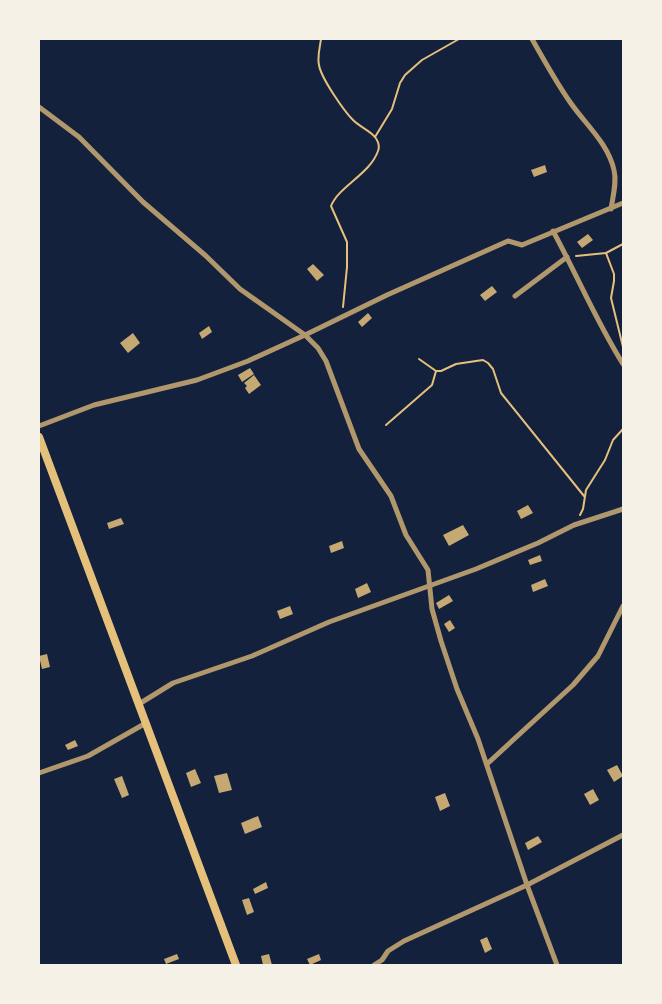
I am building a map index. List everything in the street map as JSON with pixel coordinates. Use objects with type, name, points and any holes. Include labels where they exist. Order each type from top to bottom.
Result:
[{"type":"main road","points":[[39,437],[236,965]]},
{"type":"street","points":[[532,39],[570,102],[609,156],[614,170],[615,181],[610,208]]},
{"type":"street","points":[[39,107],[79,137],[143,202],[206,256],[240,289],[305,335],[318,348],[326,360],[359,449],[391,496],[406,535],[428,570],[432,609],[457,689],[478,739],[527,884],[557,965]]},
{"type":"street","points":[[39,426],[94,405],[197,380],[248,361],[508,241],[522,244],[623,203]]},
{"type":"street","points":[[553,231],[598,322],[623,364]]},
{"type":"street","points":[[515,296],[567,257]]},
{"type":"street","points":[[139,704],[173,683],[252,656],[329,622],[430,586],[529,547],[574,525],[623,509]]},
{"type":"street","points":[[487,764],[573,685],[598,656],[623,606]]},
{"type":"street","points":[[39,773],[88,756],[146,723]]},
{"type":"street","points":[[374,965],[382,960],[388,951],[404,941],[527,884],[623,835]]},
{"type":"path","points":[[321,39],[318,60],[321,72],[344,110],[355,122],[375,137],[379,144],[372,161],[330,206],[348,251],[342,316]]},
{"type":"path","points":[[375,137],[392,109],[400,83],[405,76],[422,60],[459,39]]},
{"type":"path","points":[[567,257],[606,253],[623,244]]},
{"type":"path","points":[[606,253],[614,274],[611,298],[623,350]]},
{"type":"path","points":[[621,341],[623,337]]},
{"type":"path","points":[[419,359],[436,371],[441,371],[456,364],[483,360],[488,363],[494,369],[501,393],[584,496]]},
{"type":"path","points":[[386,425],[427,390],[435,379],[436,371]]},
{"type":"path","points":[[574,525],[582,509],[586,490],[605,460],[613,440],[623,429]]},
{"type":"building","points":[[545,165],[547,172],[534,177],[531,170]]},
{"type":"building","points":[[588,234],[593,240],[582,248],[577,242]]},
{"type":"building","points":[[313,264],[324,275],[317,281],[307,269]]},
{"type":"building","points":[[492,286],[497,292],[485,301],[480,295]]},
{"type":"building","points":[[368,313],[372,318],[362,327],[358,322]]},
{"type":"building","points":[[209,326],[212,332],[202,339],[199,333]]},
{"type":"building","points":[[133,333],[140,343],[128,353],[120,343]]},
{"type":"building","points":[[250,368],[254,374],[242,382],[238,375]]},
{"type":"building","points":[[254,375],[261,385],[249,394],[244,383]]},
{"type":"building","points":[[528,505],[533,513],[521,519],[517,511]]},
{"type":"building","points":[[121,518],[124,524],[109,529],[107,523]]},
{"type":"building","points":[[463,525],[469,535],[449,546],[443,535]]},
{"type":"building","points":[[342,541],[344,548],[331,553],[329,546]]},
{"type":"building","points":[[540,555],[542,561],[530,565],[528,560]]},
{"type":"building","points":[[545,579],[548,586],[533,592],[531,585]]},
{"type":"building","points":[[367,583],[371,592],[358,598],[355,589]]},
{"type":"building","points":[[449,595],[453,601],[439,609],[436,603]]},
{"type":"building","points":[[290,606],[293,614],[280,619],[277,611]]},
{"type":"building","points":[[450,620],[455,628],[449,632],[444,624]]},
{"type":"building","points":[[47,654],[50,667],[42,669],[39,656]]},
{"type":"building","points":[[75,740],[78,746],[68,750],[65,745]]},
{"type":"building","points":[[617,765],[623,776],[614,782],[607,770]]},
{"type":"building","points":[[195,769],[201,783],[191,787],[186,773]]},
{"type":"building","points":[[227,773],[232,790],[219,793],[214,776]]},
{"type":"building","points":[[122,776],[129,795],[122,798],[114,779]]},
{"type":"building","points":[[593,789],[599,800],[590,805],[584,794]]},
{"type":"building","points":[[445,793],[450,806],[440,811],[435,797]]},
{"type":"building","points":[[258,816],[262,827],[245,834],[241,823]]},
{"type":"building","points":[[538,836],[542,842],[528,850],[525,843]]},
{"type":"building","points":[[266,882],[268,888],[255,894],[253,889]]},
{"type":"building","points":[[249,898],[254,912],[247,915],[242,900]]},
{"type":"building","points":[[487,937],[492,949],[485,953],[480,940]]},
{"type":"building","points":[[177,954],[179,959],[166,964],[164,959]]},
{"type":"building","points":[[269,954],[272,965],[263,965],[261,956]]},
{"type":"building","points":[[319,954],[321,960],[310,965],[307,959]]}]
